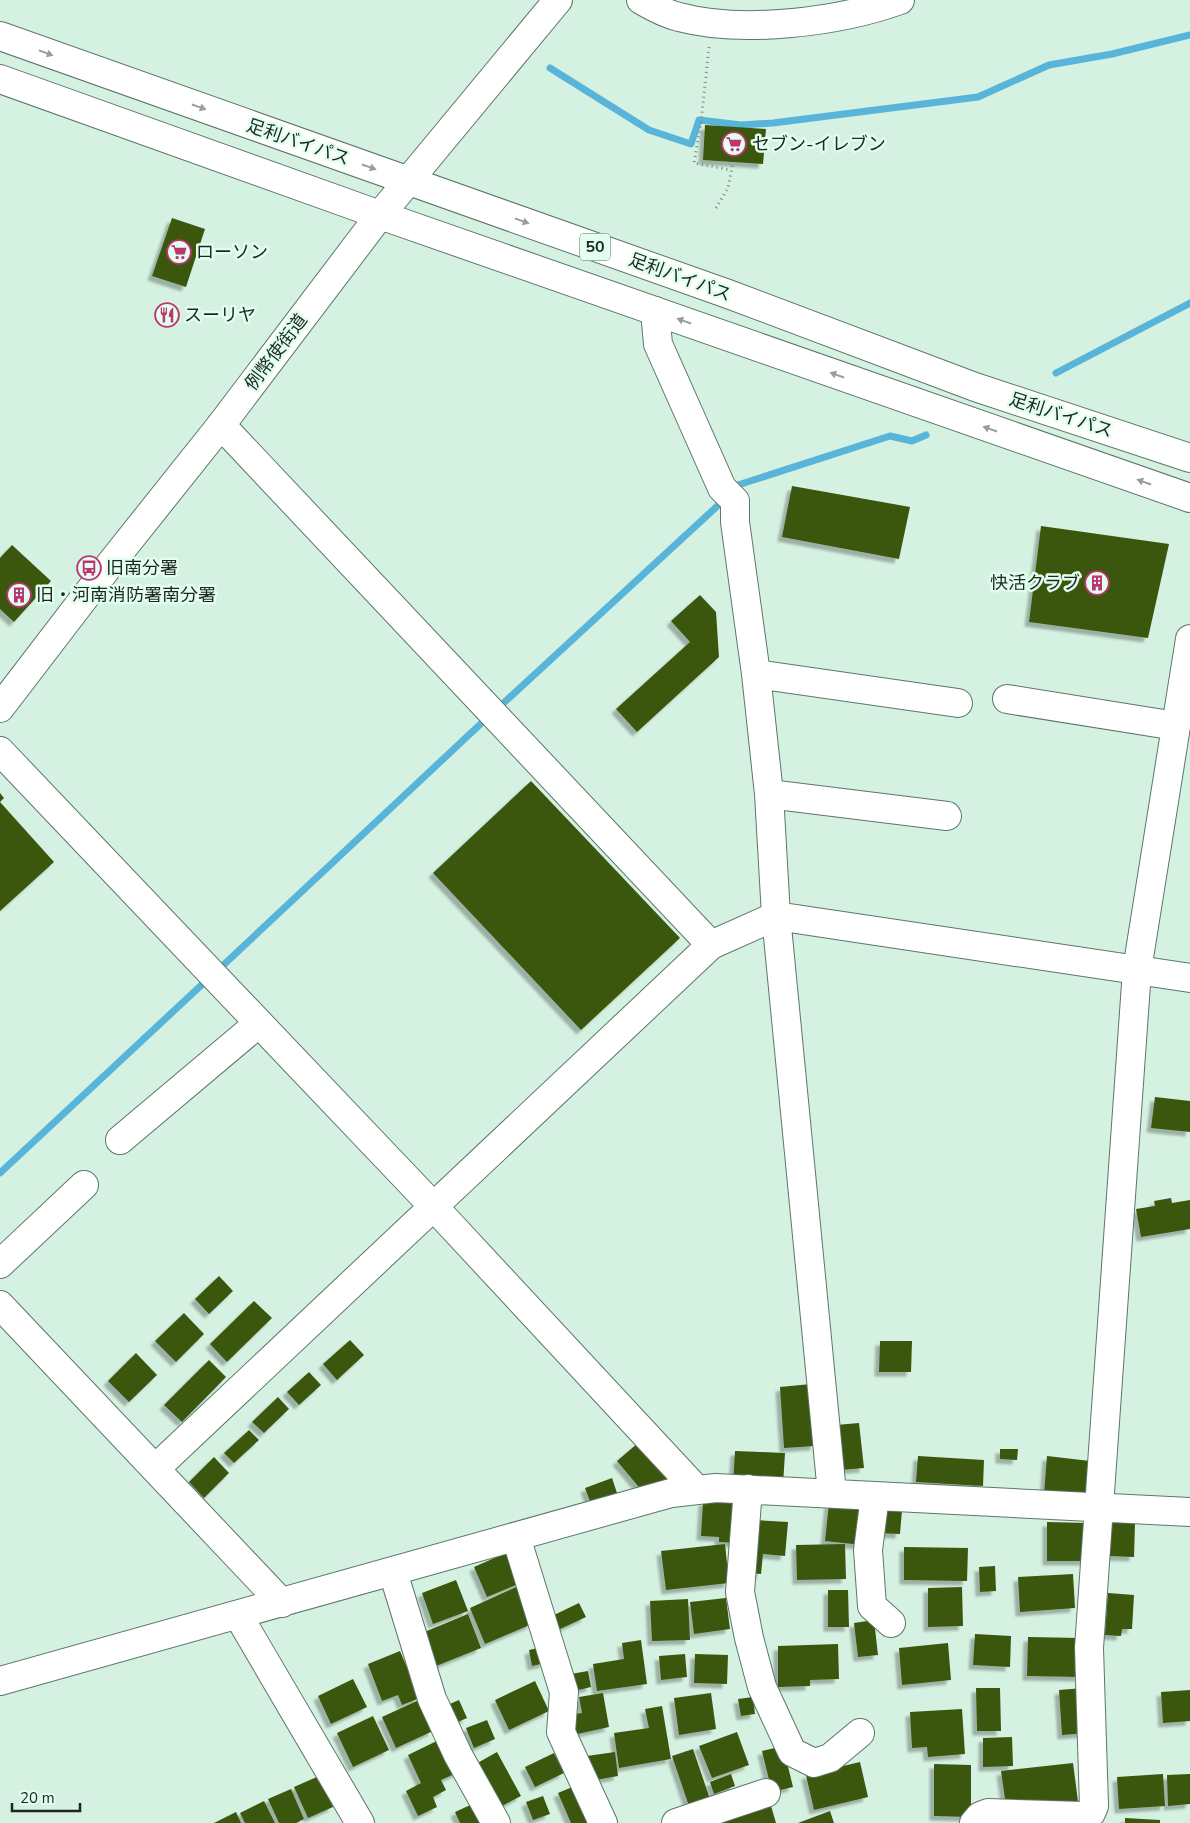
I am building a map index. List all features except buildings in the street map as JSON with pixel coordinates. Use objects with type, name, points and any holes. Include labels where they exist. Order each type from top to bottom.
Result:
[{"type":"main road","name":"例幣使街道","points":[[0,708],[111,563],[221,425],[380,215],[558,0]]},
{"type":"main road","points":[[641,0],[680,17],[712,22],[750,24],[809,22],[872,10],[900,0]]},
{"type":"main road","name":"足利バイパス","points":[[0,36],[719,291],[975,387],[1190,458]]},
{"type":"main road","name":"足利バイパス","points":[[0,79],[380,215],[1190,498]]},
{"type":"main road","points":[[655,311],[658,344],[728,495],[735,522],[756,674],[769,794],[776,916],[832,1493]]},
{"type":"main road","points":[[221,425],[711,945]]},
{"type":"main road","points":[[974,1823],[980,1816],[988,1813],[1083,1816],[1090,1813],[1094,1806],[1089,1648],[1138,970],[1190,639]]},
{"type":"main road","points":[[756,674],[958,703]]},
{"type":"main road","points":[[1007,699],[1176,726]]},
{"type":"main road","points":[[0,751],[434,1207],[697,1490]]},
{"type":"main road","points":[[769,794],[947,816]]},
{"type":"main road","points":[[156,1468],[711,945],[776,916],[1190,978]]},
{"type":"main road","points":[[120,1140],[260,1023]]},
{"type":"main road","points":[[0,1264],[84,1185]]},
{"type":"main road","points":[[0,1305],[282,1603]]},
{"type":"main road","points":[[748,1489],[740,1592],[762,1687],[792,1752],[814,1763],[830,1758],[860,1733]]},
{"type":"main road","points":[[0,1681],[671,1493],[697,1490],[748,1489],[1190,1512]]},
{"type":"main road","points":[[875,1496],[868,1550],[872,1606],[891,1623]]},
{"type":"main road","points":[[516,1537],[564,1692],[560,1732],[603,1823]]},
{"type":"main road","points":[[393,1572],[432,1699],[458,1755],[496,1823]]},
{"type":"main road","points":[[238,1615],[360,1823]]},
{"type":"main road","points":[[676,1823],[766,1793]]},
{"type":"path","points":[[712,22],[702,117],[694,163],[730,170]]},
{"type":"path","points":[[716,208],[728,188],[733,162]]},
{"type":"waterway","points":[[550,68],[649,130],[691,144],[699,120],[741,125],[773,123],[978,97],[1049,65],[1112,54],[1190,35]]},
{"type":"waterway","points":[[1056,373],[1190,303]]},
{"type":"waterway","points":[[733,491],[738,485],[890,436],[912,441],[926,435]]},
{"type":"waterway","points":[[496,710],[725,499]]},
{"type":"waterway","points":[[217,971],[488,717]]},
{"type":"waterway","points":[[0,1173],[209,978]]},
{"type":"place","name":"セブン-イレブン","points":[[734,144]]},
{"type":"place","name":"ローソン","points":[[179,252]]},
{"type":"place","name":"スーリヤ","points":[[167,315]]},
{"type":"place","name":"旧南分署","points":[[89,568]]},
{"type":"place","name":"快活クラブ","points":[[1097,583]]},
{"type":"place","name":"旧・河南消防署南分署","points":[[19,595]]}]
